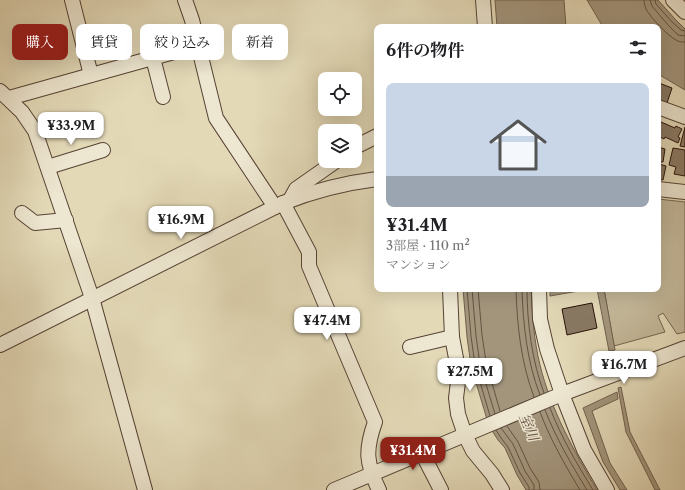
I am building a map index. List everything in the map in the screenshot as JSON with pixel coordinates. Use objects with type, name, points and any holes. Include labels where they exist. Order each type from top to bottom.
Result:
[{"type":"street","points":[[72,0],[91,75]]},
{"type":"street","points":[[186,0],[193,24]]},
{"type":"street","points":[[483,0],[485,24]]},
{"type":"street","points":[[673,0],[685,12]]},
{"type":"street","points":[[4,94],[91,75],[146,60]]},
{"type":"street","points":[[153,60],[162,97]]},
{"type":"street","points":[[202,60],[216,118],[283,203],[309,252],[309,266],[375,422],[368,448],[371,474],[379,490]]},
{"type":"street","points":[[4,94],[22,112],[35,131],[48,167],[92,298],[145,490]]},
{"type":"street","points":[[661,108],[685,116]]},
{"type":"street","points":[[362,144],[374,138]]},
{"type":"street","points":[[48,167],[103,150]]},
{"type":"street","points":[[283,203],[296,189],[326,168]]},
{"type":"street","points":[[0,345],[283,203],[323,189],[374,180]]},
{"type":"street","points":[[661,189],[685,192]]},
{"type":"street","points":[[22,214],[35,223],[66,220]]},
{"type":"street","points":[[450,292],[452,337],[459,374],[456,398],[458,414],[465,435],[474,451],[492,474],[502,490]]},
{"type":"street","points":[[539,292],[540,319],[557,396],[594,469],[607,490]]},
{"type":"street","points":[[410,347],[452,337]]},
{"type":"street","points":[[334,490],[557,396],[685,348]]},
{"type":"street","points":[[422,452],[441,490]]},
{"type":"street","points":[[594,469],[609,483],[614,490]]},
{"type":"shaded area","points":[[661,199],[685,202],[685,332],[677,334],[663,313],[658,316],[665,332],[614,346],[605,292],[661,292]]},
{"type":"water","points":[[495,0],[564,0],[566,24],[497,24]]},
{"type":"water","points":[[587,0],[658,0],[685,29],[685,90],[661,76],[661,24],[601,24]]},
{"type":"water","name":"室川","points":[[463,292],[531,292],[538,356],[550,398],[564,430],[597,490],[526,490],[517,475],[505,448],[489,426],[471,366]]},
{"type":"water","points":[[550,292],[573,292],[550,296]]},
{"type":"water","points":[[598,292],[605,292],[615,350],[609,351]]},
{"type":"water","points":[[621,387],[630,432],[660,490],[655,490],[626,432],[618,388]]},
{"type":"water","points":[[617,392],[618,399],[592,411],[610,463],[627,490],[620,490],[603,462],[583,408]]},
{"type":"building","points":[[661,84],[672,88],[667,103],[661,101]]},
{"type":"building","points":[[661,122],[675,128],[676,126],[682,129],[678,137],[680,138],[678,143],[665,137],[664,139],[661,138]]},
{"type":"building","points":[[685,127],[685,147],[680,146]]},
{"type":"building","points":[[661,148],[665,149],[663,162],[661,162]]},
{"type":"building","points":[[673,148],[685,150],[685,176],[674,174],[676,167],[669,165]]},
{"type":"building","points":[[661,165],[666,166],[663,180],[661,180]]},
{"type":"building","points":[[592,303],[597,328],[567,335],[562,309]]}]
